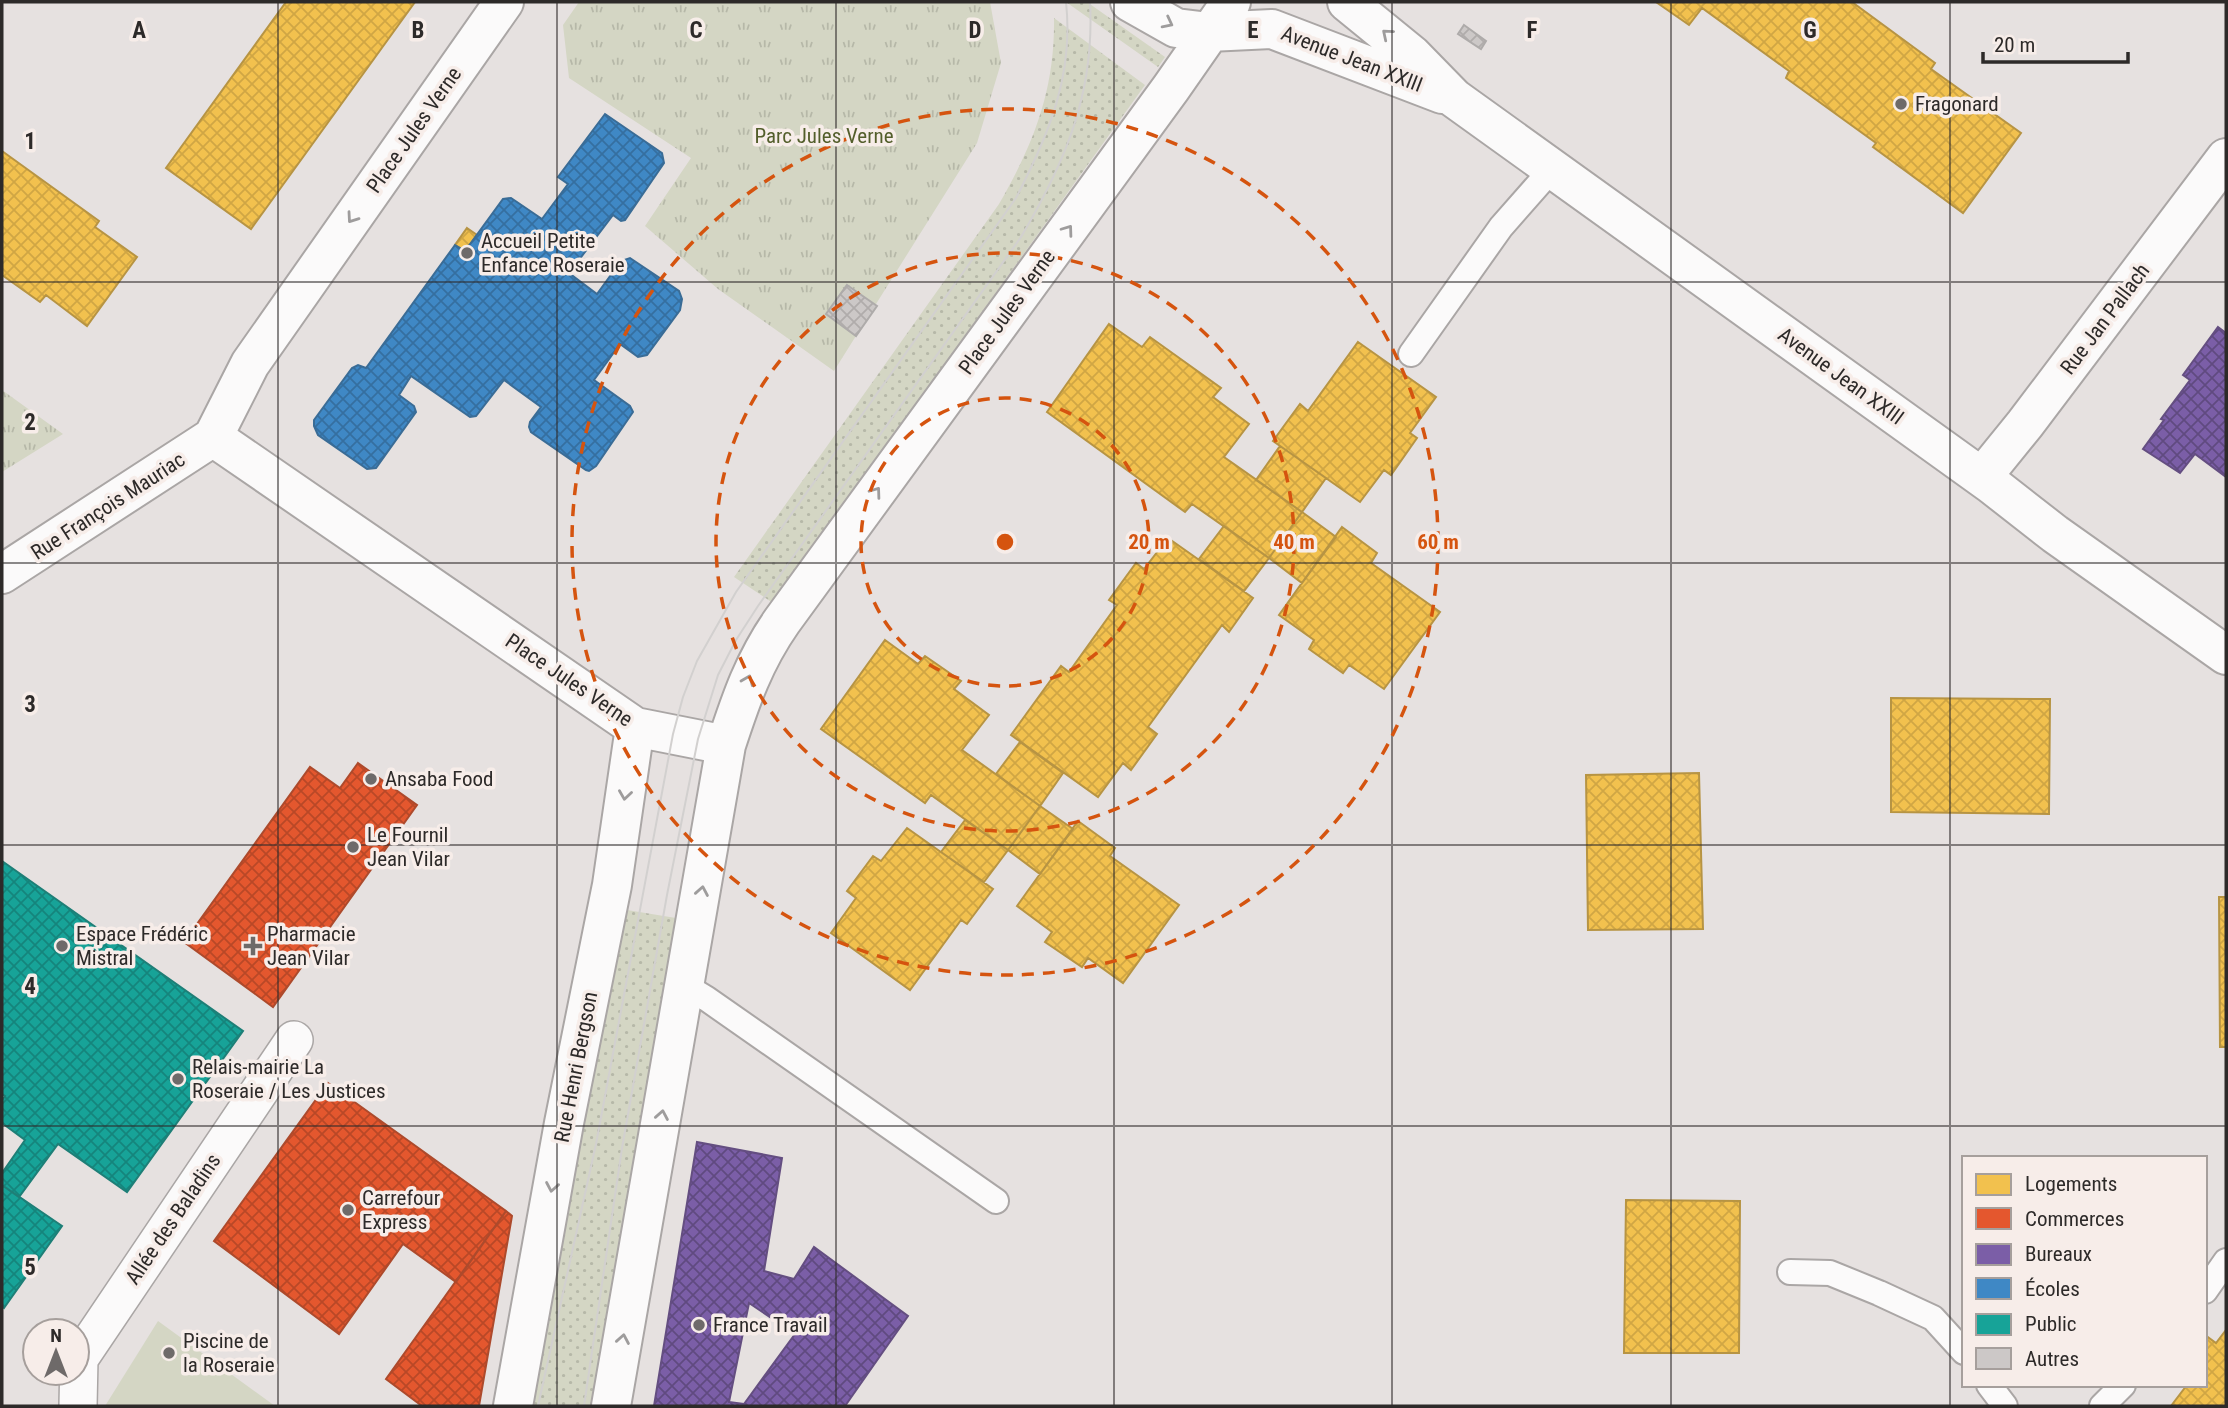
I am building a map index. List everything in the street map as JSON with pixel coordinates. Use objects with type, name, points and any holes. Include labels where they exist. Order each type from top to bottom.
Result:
[{"type":"street","name":"Place Jules Verne","points":[[504,2],[250,364],[213,437],[635,727],[726,745],[749,677],[763,648],[1231,2]]},
{"type":"street","name":"Avenue Jean XXIII","points":[[1130,2],[1176,28],[1209,32],[1272,29],[1454,98]]},
{"type":"street","name":"Avenue Jean XXIII","points":[[1348,2],[1412,55],[1454,98],[2226,655]]},
{"type":"street","name":"Rue Jan Pallach","points":[[1982,477],[2224,165]]},
{"type":"street","name":"Rue François Mauriac","points":[[2,574],[213,437]]},
{"type":"street","name":"Rue Henri Bergson","points":[[513,1406],[562,1136],[612,885],[635,727]]},
{"type":"street","points":[[611,1406],[726,745]]},
{"type":"street","name":"Allée des Baladins","points":[[78,1406],[79,1359],[294,1040]]},
{"type":"lane","points":[[1411,354],[1501,227],[1552,169]]},
{"type":"lane","points":[[684,985],[996,1201]]},
{"type":"lane","points":[[2207,1288],[2226,1261]]},
{"type":"lane","points":[[1790,1272],[1830,1273],[1879,1293],[1933,1318],[1962,1350]]},
{"type":"lane","points":[[1991,1387],[2005,1406]]},
{"type":"lane","points":[[2102,1406],[2121,1387]]},
{"type":"green space","name":"Parc Jules Verne","points":[[579,2],[990,2],[1001,63],[977,143],[834,371],[718,289],[645,226],[691,158],[569,78],[563,25]]},
{"type":"green space","points":[[1066,2],[1087,2],[1165,57],[1158,67]]},
{"type":"green space","points":[[1054,18],[1145,85],[773,603],[734,577],[999,204],[1023,159],[1040,115],[1051,69]]},
{"type":"green space","points":[[2,390],[63,434],[2,472]]},
{"type":"green space","points":[[621,909],[682,919],[596,1406],[526,1406]]},
{"type":"green space","name":"Piscine de la Roseraie","points":[[158,1321],[275,1406],[105,1406]]},
{"type":"building: Logements","points":[[286,2],[415,2],[251,229],[166,168]]},
{"type":"building: Logements","name":"Fragonard","points":[[1656,2],[1852,2],[1935,63],[1931,69],[2021,133],[1963,213],[1873,147],[1876,143],[1786,78],[1789,71],[1702,8],[1689,25]]},
{"type":"building: Logements","points":[[2,151],[99,221],[95,227],[137,257],[87,326],[46,295],[40,302],[2,275]]},
{"type":"building: Logements","points":[[467,228],[477,235],[465,251],[455,245]]},
{"type":"building: Logements","points":[[1109,324],[1142,347],[1150,337],[1221,388],[1213,397],[1249,424],[1224,457],[1302,512],[1269,558],[1192,504],[1185,512],[1047,412]]},
{"type":"building: Logements","points":[[1358,342],[1436,397],[1410,433],[1417,438],[1391,475],[1384,470],[1360,502],[1273,441],[1300,404],[1308,411]]},
{"type":"building: Logements","points":[[1280,446],[1326,478],[1302,512],[1256,480]]},
{"type":"building: Logements","points":[[1302,512],[1336,537],[1302,583],[1269,558]]},
{"type":"building: Logements","points":[[1224,526],[1269,558],[1244,591],[1199,559]]},
{"type":"building: Logements","points":[[1342,527],[1377,553],[1371,563],[1440,612],[1384,689],[1349,665],[1343,673],[1309,649],[1314,640],[1279,615]]},
{"type":"building: Logements","points":[[1168,538],[1253,598],[1229,632],[1222,625],[1148,727],[1157,734],[1131,770],[1123,763],[1098,797],[1011,735],[1061,666],[1069,672],[1117,605],[1109,600],[1136,563],[1144,569]]},
{"type":"building: Logements","points":[[885,640],[918,664],[925,656],[961,681],[954,689],[989,715],[962,750],[1040,806],[1008,850],[931,795],[925,803],[821,729]]},
{"type":"building: Logements","points":[[1891,698],[2050,699],[2049,814],[1891,812]]},
{"type":"building: Logements","points":[[1020,742],[1063,773],[1040,806],[996,774]]},
{"type":"building: Logements","points":[[1699,773],[1703,929],[1588,930],[1586,775]]},
{"type":"building: Logements","points":[[1040,806],[1073,829],[1040,874],[1008,850]]},
{"type":"building: Logements","points":[[965,820],[1008,850],[984,882],[941,852]]},
{"type":"building: Logements","points":[[1078,821],[1115,848],[1110,856],[1179,905],[1123,983],[1088,958],[1082,967],[1045,942],[1052,932],[1017,906]]},
{"type":"building: Logements","points":[[907,828],[993,889],[967,924],[961,920],[910,990],[831,933],[856,898],[847,891],[873,856],[881,861]]},
{"type":"building: Logements","points":[[2219,897],[2226,897],[2226,1047],[2220,1047]]},
{"type":"building: Logements","points":[[1626,1200],[1740,1201],[1739,1353],[1624,1353]]},
{"type":"building: Logements","points":[[2226,1330],[2226,1406],[2171,1406],[2185,1387],[2207,1387],[2207,1336],[2216,1343]]},
{"type":"building: Commerces","points":[[358,763],[417,805],[273,1007],[184,942],[310,767],[340,788]]},
{"type":"building: Commerces","points":[[328,1083],[506,1211],[456,1282],[403,1244],[339,1334],[214,1241]]},
{"type":"building: Commerces","points":[[506,1211],[512,1216],[479,1406],[422,1406],[386,1379]]},
{"type":"building: Bureaux","points":[[2218,327],[2226,333],[2226,477],[2195,454],[2180,473],[2143,449],[2190,380],[2183,375]]},
{"type":"building: Bureaux","points":[[697,1142],[782,1158],[764,1271],[794,1279],[814,1247],[908,1316],[845,1406],[654,1406]],"holes":[[[749,1303],[795,1334],[744,1404],[729,1402]]]},
{"type":"building: Écoles","points":[[605,114],[662,153],[664,163],[625,220],[621,221],[613,215],[569,273],[597,294],[621,261],[630,258],[679,291],[682,299],[680,310],[647,355],[638,357],[620,344],[594,380],[630,406],[633,412],[596,466],[586,470],[531,432],[530,422],[541,407],[504,380],[476,416],[470,417],[411,376],[399,395],[414,406],[416,412],[376,468],[367,469],[318,435],[314,420],[352,368],[358,365],[366,368],[455,245],[465,251],[503,199],[511,198],[542,219],[568,184],[558,177]]},
{"type":"building: Public","name":"Espace Frédéric Mistral","points":[[2,861],[243,1031],[127,1192],[58,1144],[19,1197],[2,1185],[2,1173],[25,1140],[2,1123],[2,1100],[5,1096],[2,1094]]},
{"type":"building: Public","points":[[2,1185],[62,1226],[4,1308],[2,1306]]},
{"type":"building: Autres","points":[[1464,25],[1486,41],[1481,49],[1458,34]]},
{"type":"building: Autres","points":[[847,285],[877,306],[856,336],[826,314]]},
{"type":"tram line","points":[[538,1406],[596,1144],[673,734],[683,697],[697,661],[736,592],[1016,198],[1039,151],[1056,103],[1066,54],[1066,2]]},
{"type":"tram line","points":[[584,1406],[622,1148],[667,895],[698,739],[718,675],[758,606],[1021,237],[1037,209],[1064,153],[1082,96],[1088,66],[1090,2]]},
{"type":"place","name":"Fragonard","points":[[1901,104]]},
{"type":"place","name":"Accueil Petite Enfance Roseraie","points":[[467,253]]},
{"type":"place","name":"Ansaba Food","points":[[371,779]]},
{"type":"place","name":"Le Fournil Jean Vilar","points":[[353,847]]},
{"type":"place","name":"Espace Frédéric Mistral","points":[[62,946]]},
{"type":"place","name":"Pharmacie Jean Vilar","points":[[253,946]]},
{"type":"place","name":"Relais-mairie La Roseraie / Les Justices","points":[[178,1079]]},
{"type":"place","name":"Carrefour Express","points":[[348,1210]]},
{"type":"place","name":"France Travail","points":[[699,1325]]},
{"type":"place","name":"Piscine de la Roseraie","points":[[169,1353]]}]
